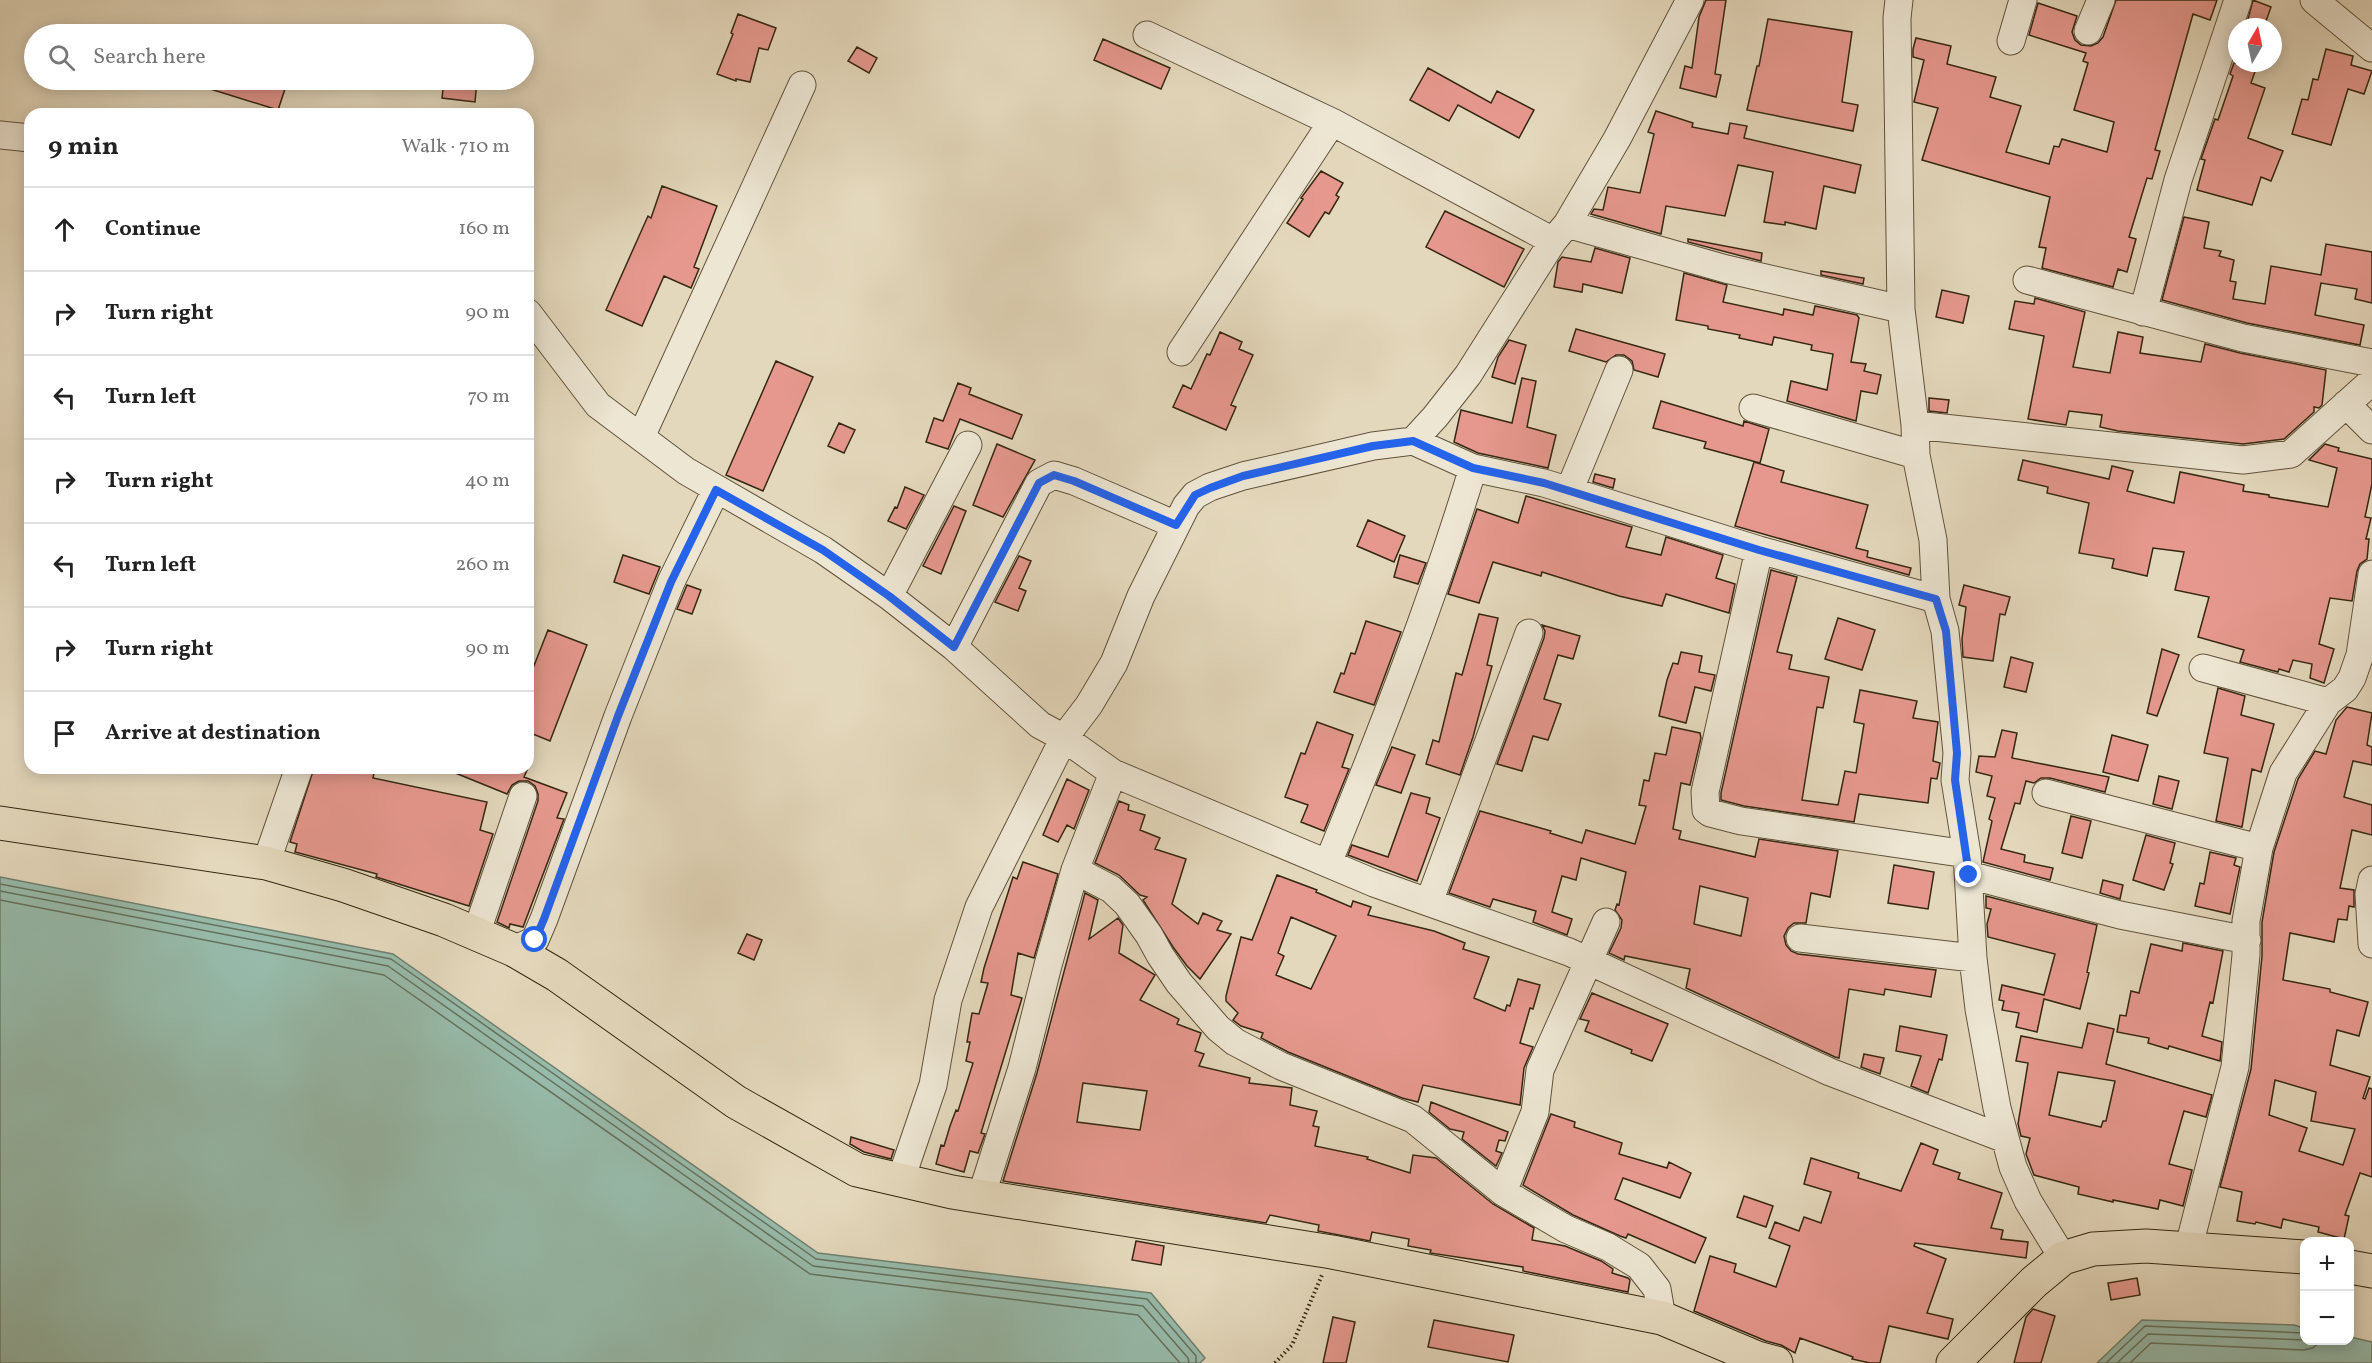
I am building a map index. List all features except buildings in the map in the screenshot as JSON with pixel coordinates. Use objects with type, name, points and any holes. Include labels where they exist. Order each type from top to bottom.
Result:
[{"type":"main road","points":[[0,823],[266,863],[343,885],[444,920],[514,950],[557,975],[736,1102],[857,1170],[900,1182],[981,1197],[1332,1252],[1662,1318],[1757,1358],[1776,1363]]},
{"type":"main road","points":[[1953,1363],[2034,1282],[2063,1258],[2093,1249],[2146,1246],[2300,1257]]},
{"type":"main road","points":[[2354,1268],[2372,1271]]},
{"type":"street","points":[[1413,441],[1436,417],[1468,375],[1560,232],[1617,139],[1690,0]]},
{"type":"street","points":[[1899,0],[1897,18],[1901,309],[1915,425],[1916,455],[1933,540],[1936,599],[1946,631],[1957,753],[1955,780],[1968,865],[1973,958],[1981,1020],[1997,1108],[2013,1167],[2028,1201],[2063,1258]]},
{"type":"street","points":[[2011,41],[2023,0]]},
{"type":"street","points":[[2088,30],[2101,0]]},
{"type":"street","points":[[2143,312],[2178,180],[2238,0]]},
{"type":"street","points":[[2314,0],[2372,48]]},
{"type":"street","points":[[1147,35],[1560,232],[1901,309]]},
{"type":"street","points":[[641,437],[802,85]]},
{"type":"street","points":[[1181,352],[1332,122]]},
{"type":"street","points":[[0,135],[24,137]]},
{"type":"street","points":[[2026,280],[2243,338],[2372,363]]},
{"type":"street","points":[[534,321],[598,405],[686,471],[823,550],[889,596],[954,647],[1041,725],[1064,738],[1113,773],[1328,863],[1587,961],[1830,1072],[2006,1139]]},
{"type":"street","points":[[1569,491],[1619,370]]},
{"type":"street","points":[[1915,425],[2243,460],[2291,454],[2372,381]]},
{"type":"street","points":[[2346,404],[2372,430]]},
{"type":"street","points":[[1753,408],[1916,455]]},
{"type":"street","points":[[900,1182],[933,1085],[948,1000],[979,907],[1064,738],[1089,705],[1113,663],[1141,596],[1176,525],[1195,495],[1243,476],[1373,446],[1413,441],[1473,468],[1544,483],[1759,550],[1936,599]]},
{"type":"street","points":[[889,596],[968,445]]},
{"type":"street","points":[[1328,863],[1382,730],[1443,567],[1473,468]]},
{"type":"street","points":[[954,647],[1039,483],[1054,475],[1074,481],[1176,525]]},
{"type":"street","points":[[514,950],[535,940],[598,769],[671,582],[716,490]]},
{"type":"street","points":[[1759,550],[1704,792],[1706,810],[1741,821],[1968,865],[2120,915],[2247,940]]},
{"type":"street","points":[[2188,1250],[2235,1066],[2247,940],[2246,921],[2259,848],[2283,773],[2328,702],[2344,689],[2352,678],[2360,655],[2372,574]]},
{"type":"street","points":[[1429,902],[1529,633]]},
{"type":"street","points":[[2204,669],[2328,702]]},
{"type":"street","points":[[981,1197],[1023,1068],[1048,965],[1075,870],[1113,773]]},
{"type":"street","points":[[266,863],[297,774]]},
{"type":"street","points":[[2046,793],[2259,848]]},
{"type":"street","points":[[476,934],[523,796]]},
{"type":"street","points":[[1075,870],[1111,889],[1127,904],[1179,983],[1218,1028],[1235,1042],[1281,1066],[1413,1119],[1503,1192],[1566,1229],[1608,1247],[1639,1266],[1657,1290],[1662,1318]]},
{"type":"street","points":[[2372,880],[2369,894],[2372,944]]},
{"type":"street","points":[[1503,1192],[1535,1112],[1540,1070],[1606,922]]},
{"type":"street","points":[[1800,938],[1973,958]]},
{"type":"path","points":[[1275,1363],[1292,1345],[1332,1252]]},
{"type":"water","points":[[0,877],[393,954],[818,1253],[1151,1293],[1205,1358],[1200,1363],[0,1363]]},
{"type":"water","points":[[2142,1320],[2294,1325],[2300,1327],[2300,1345],[2354,1345],[2354,1338],[2372,1342],[2372,1363],[2097,1363]]},
{"type":"route","points":[[535,940],[618,716],[671,582],[716,490],[823,550],[889,596],[954,647],[1039,483],[1054,475],[1074,481],[1176,525],[1195,495],[1243,476],[1373,446],[1413,441],[1473,468],[1544,483],[1759,550],[1936,599],[1946,631],[1957,753],[1955,780],[1969,875]]}]
